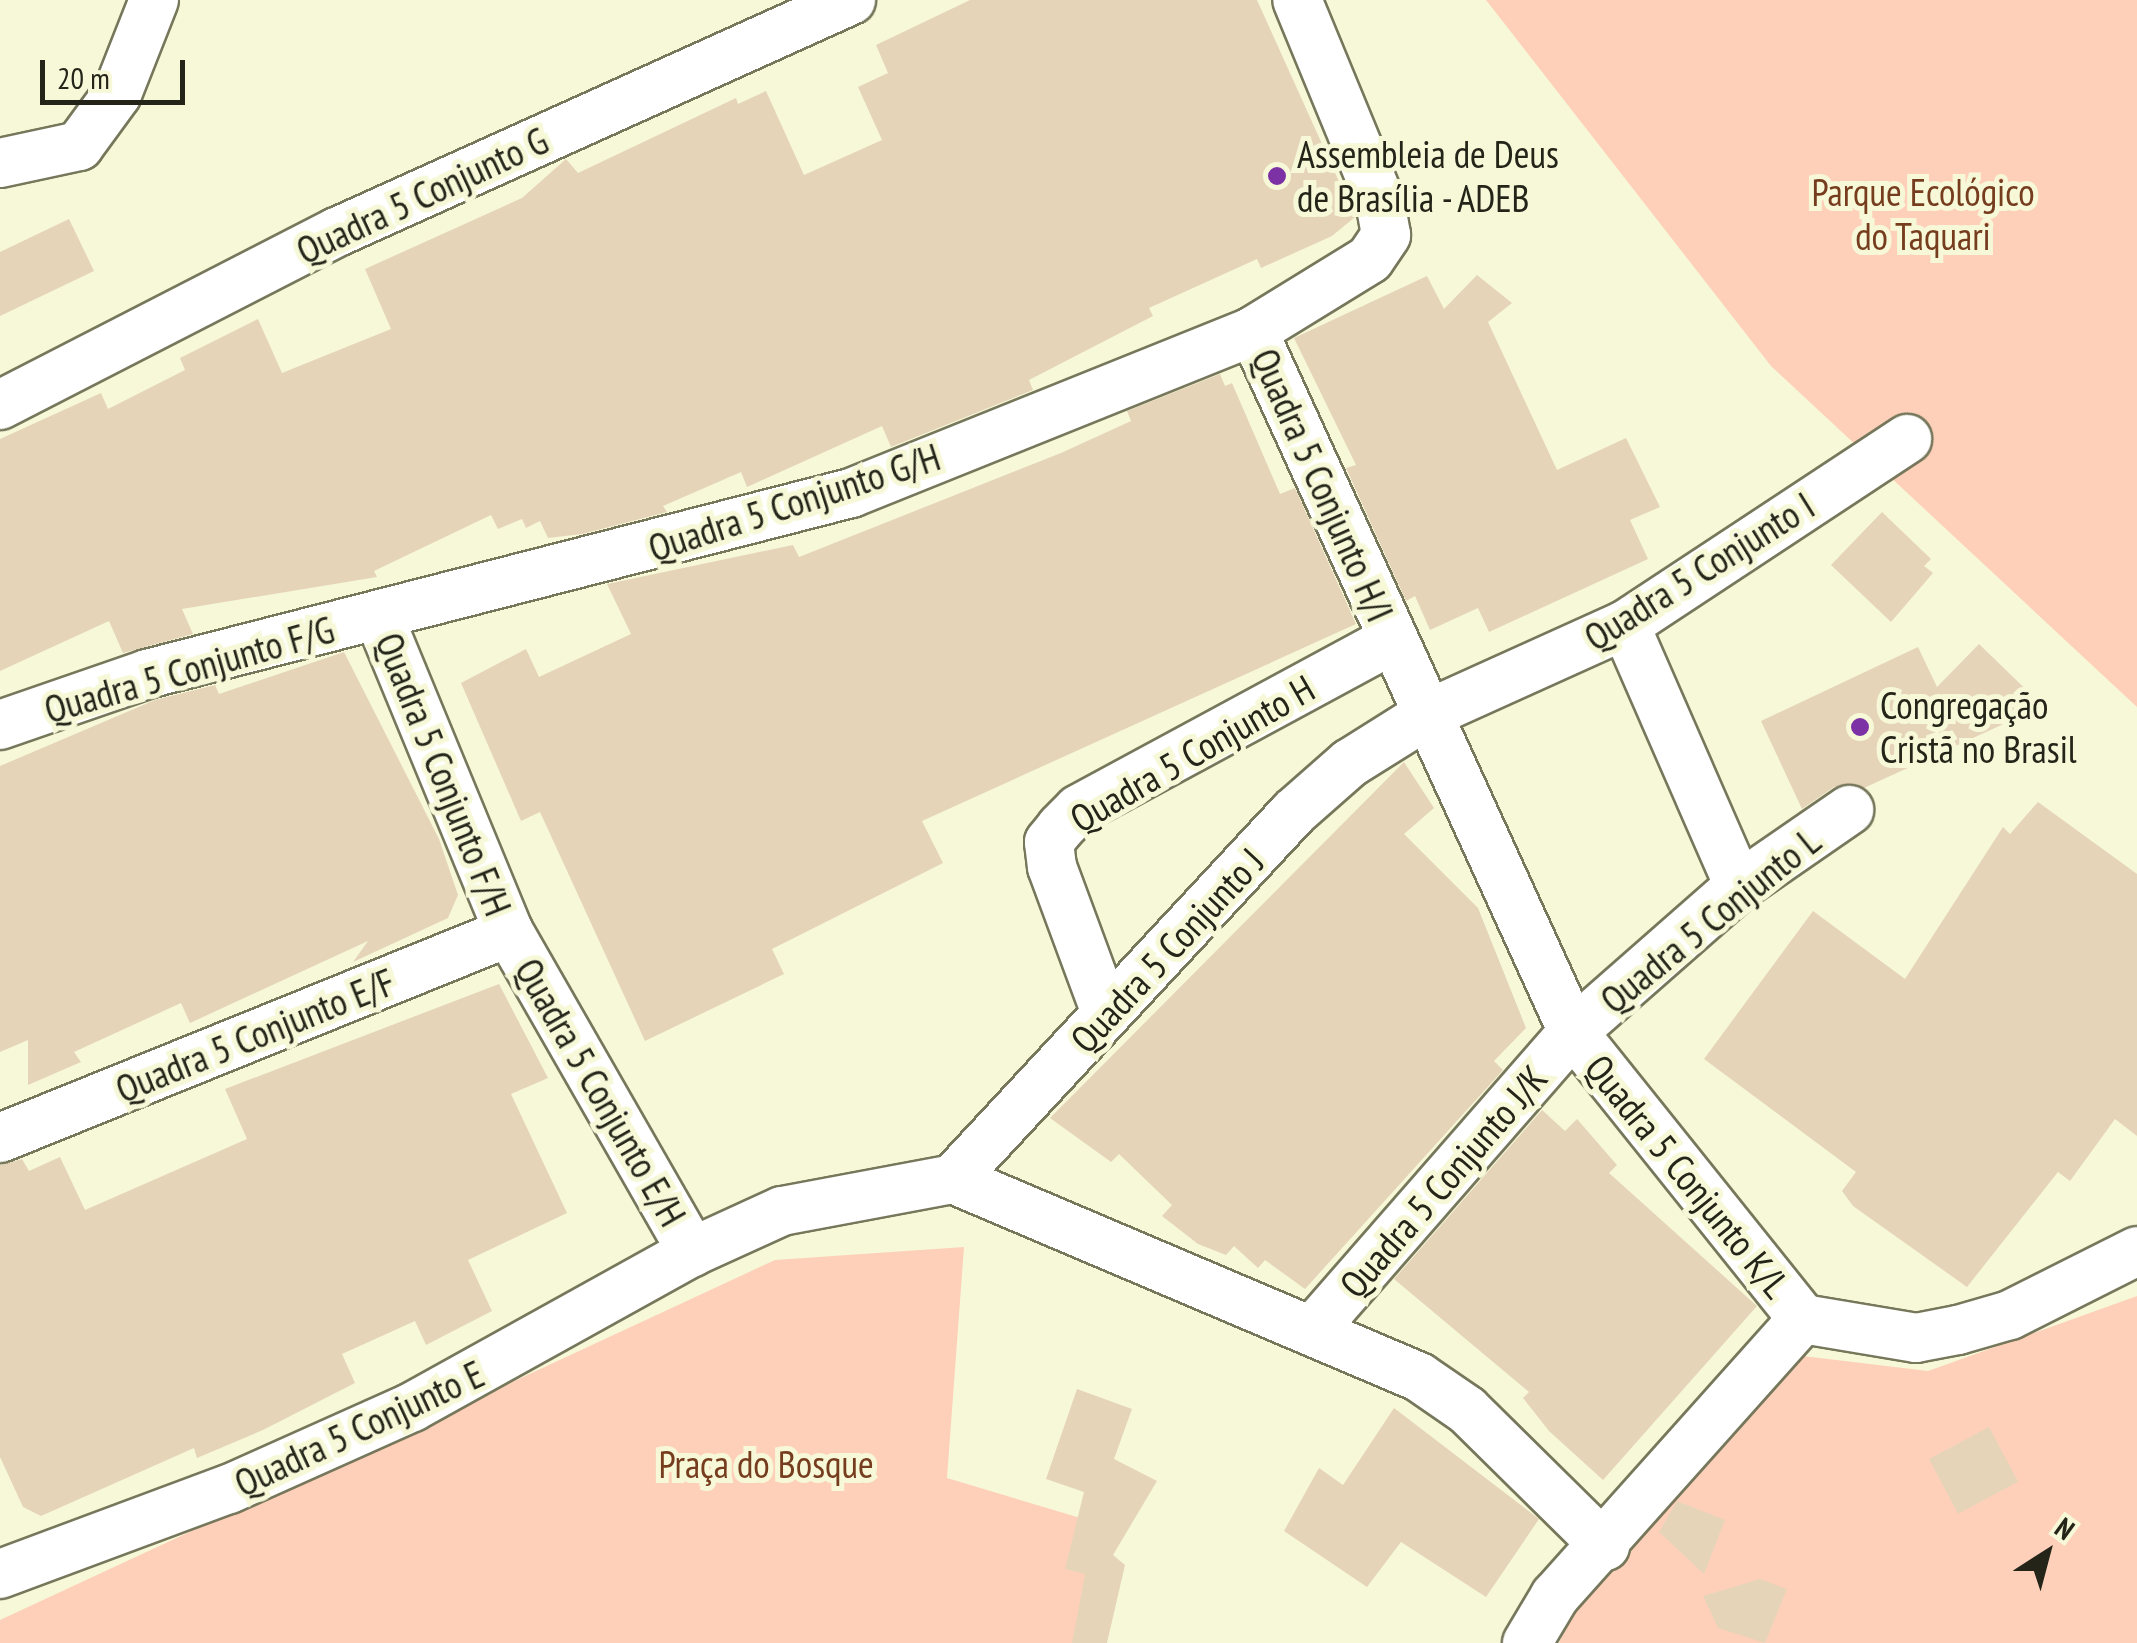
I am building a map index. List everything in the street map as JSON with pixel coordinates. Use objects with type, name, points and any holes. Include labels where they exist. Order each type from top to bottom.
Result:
[{"type":"street","points":[[0,163],[79,146],[117,94],[154,0]]},
{"type":"street","name":"Quadra 5 Conjunto G","points":[[0,405],[336,232],[852,0]]},
{"type":"street","name":"Quadra 5 Conjunto G/H","points":[[379,616],[851,492],[1253,332],[1380,250],[1386,235],[1380,200],[1297,0]]},
{"type":"street","name":"Quadra 5 Conjunto H/I","points":[[1253,332],[1428,714]]},
{"type":"street","name":"Quadra 5 Conjunto I","points":[[1428,714],[1625,625],[1907,439]]},
{"type":"street","name":"Quadra 5 Conjunto F/G","points":[[0,725],[147,674],[379,616]]},
{"type":"street","name":"Quadra 5 Conjunto F/H","points":[[379,616],[509,932]]},
{"type":"street","points":[[1625,625],[1740,886]]},
{"type":"street","name":"Quadra 5 Conjunto H","points":[[1106,1013],[1052,867],[1049,842],[1060,827],[1079,809],[1392,639]]},
{"type":"street","points":[[1428,714],[1573,1032]]},
{"type":"street","name":"Quadra 5 Conjunto J","points":[[953,1180],[1293,814],[1350,762],[1428,714]]},
{"type":"street","name":"Quadra 5 Conjunto L","points":[[1573,1032],[1740,886],[1849,810]]},
{"type":"street","name":"Quadra 5 Conjunto E/F","points":[[0,1138],[509,932]]},
{"type":"street","name":"Quadra 5 Conjunto E/H","points":[[509,932],[692,1252]]},
{"type":"street","name":"Quadra 5 Conjunto K/L","points":[[1573,1032],[1803,1319]]},
{"type":"street","name":"Quadra 5 Conjunto J/K","points":[[1312,1331],[1573,1032]]},
{"type":"street","points":[[953,1180],[1419,1377],[1466,1410],[1604,1546]]},
{"type":"street","name":"Quadra 5 Conjunto E","points":[[3,1564],[230,1489],[412,1407],[692,1252],[782,1211],[953,1180]]},
{"type":"street","points":[[1527,1643],[1555,1596],[1604,1546],[1803,1319],[1916,1338],[1958,1330],[2010,1316],[2137,1250]]},
{"type":"green space","name":"Parque Ecológico do Taquari","points":[[1486,0],[2137,0],[2137,707],[1771,366]]},
{"type":"green space","name":"Praça do Bosque","points":[[964,1247],[947,1478],[1107,1526],[1085,1643],[0,1643],[0,1620],[775,1260]]},
{"type":"green space","points":[[2137,1296],[2137,1643],[1559,1643],[1574,1610],[1803,1356],[1928,1371]]},
{"type":"building","points":[[970,0],[1257,0],[1355,217],[1332,236],[1261,268],[1257,259],[1149,308],[1153,316],[1029,380],[1033,390],[891,447],[882,426],[747,487],[741,472],[663,506],[667,512],[582,534],[548,538],[540,521],[526,528],[522,519],[498,529],[491,515],[374,571],[377,577],[182,609],[193,634],[123,653],[109,621],[0,671],[0,439],[101,393],[108,409],[185,370],[180,358],[258,319],[282,373],[391,329],[365,269],[522,198],[566,159],[578,173],[736,98],[738,104],[766,91],[804,175],[882,140],[858,87],[888,73],[876,45]]},
{"type":"building","points":[[69,219],[94,271],[0,316],[0,252]]},
{"type":"building","points":[[1477,275],[1512,303],[1488,322],[1557,470],[1626,438],[1660,507],[1630,520],[1648,559],[1489,632],[1478,608],[1430,630],[1415,596],[1406,601],[1346,468],[1356,465],[1294,338],[1427,276],[1444,309]]},
{"type":"building","points":[[1220,374],[1225,386],[1232,383],[1280,494],[1295,488],[1356,624],[922,821],[943,863],[772,949],[784,974],[645,1041],[540,812],[521,821],[461,683],[526,649],[539,677],[631,634],[607,584],[793,545],[799,557],[1061,453],[1131,421],[1127,411]]},
{"type":"building","points":[[1882,512],[1931,559],[1924,566],[1933,573],[1891,622],[1831,565]]},
{"type":"building","name":"Congregação Cristã no Brasil","points":[[1979,644],[2043,706],[1864,788],[1834,787],[1802,809],[1761,721],[1918,647],[1937,687]]},
{"type":"building","points":[[344,652],[439,839],[458,895],[448,918],[353,962],[368,941],[190,1023],[181,1003],[74,1052],[81,1062],[28,1085],[28,1040],[0,1052],[0,766],[155,700],[215,685],[219,694]]},
{"type":"building","points":[[1404,762],[1434,808],[1404,834],[1478,908],[1526,1028],[1494,1061],[1503,1070],[1305,1289],[1265,1260],[1258,1268],[1234,1246],[1226,1255],[1198,1244],[1162,1216],[1172,1205],[1119,1154],[1111,1162],[1050,1118]]},
{"type":"building","points":[[2038,802],[2137,874],[2137,1136],[2115,1119],[2070,1181],[2058,1172],[1967,1287],[1853,1206],[1842,1191],[1856,1172],[1704,1059],[1813,911],[1905,979],[2003,827],[2010,834]]},
{"type":"building","points":[[499,984],[548,1078],[511,1094],[567,1213],[468,1260],[492,1311],[426,1345],[415,1321],[342,1354],[355,1383],[263,1430],[197,1458],[194,1448],[41,1516],[23,1507],[0,1457],[0,1165],[22,1159],[29,1171],[60,1157],[85,1210],[247,1139],[225,1089]]},
{"type":"building","points":[[1542,1110],[1565,1131],[1577,1119],[1617,1165],[1609,1173],[1757,1306],[1603,1480],[1549,1431],[1523,1398],[1529,1392],[1394,1279]]},
{"type":"building","points":[[1077,1389],[1132,1409],[1114,1459],[1157,1481],[1113,1555],[1125,1565],[1107,1643],[1072,1643],[1085,1574],[1065,1569],[1084,1492],[1046,1479]]},
{"type":"building","points":[[1394,1408],[1539,1519],[1486,1597],[1401,1542],[1367,1587],[1284,1531],[1319,1468],[1343,1485]]},
{"type":"building","points":[[1989,1427],[2018,1482],[1958,1514],[1929,1459]]},
{"type":"building","points":[[1677,1501],[1725,1520],[1704,1574],[1659,1532]]},
{"type":"building","points":[[1760,1579],[1787,1589],[1765,1643],[1718,1628],[1703,1596]]},
{"type":"place","name":"Assembleia de Deus de Brasília - ADEB","points":[[1277,176]]},
{"type":"place","name":"Congregação Cristã no Brasil","points":[[1860,727]]}]
